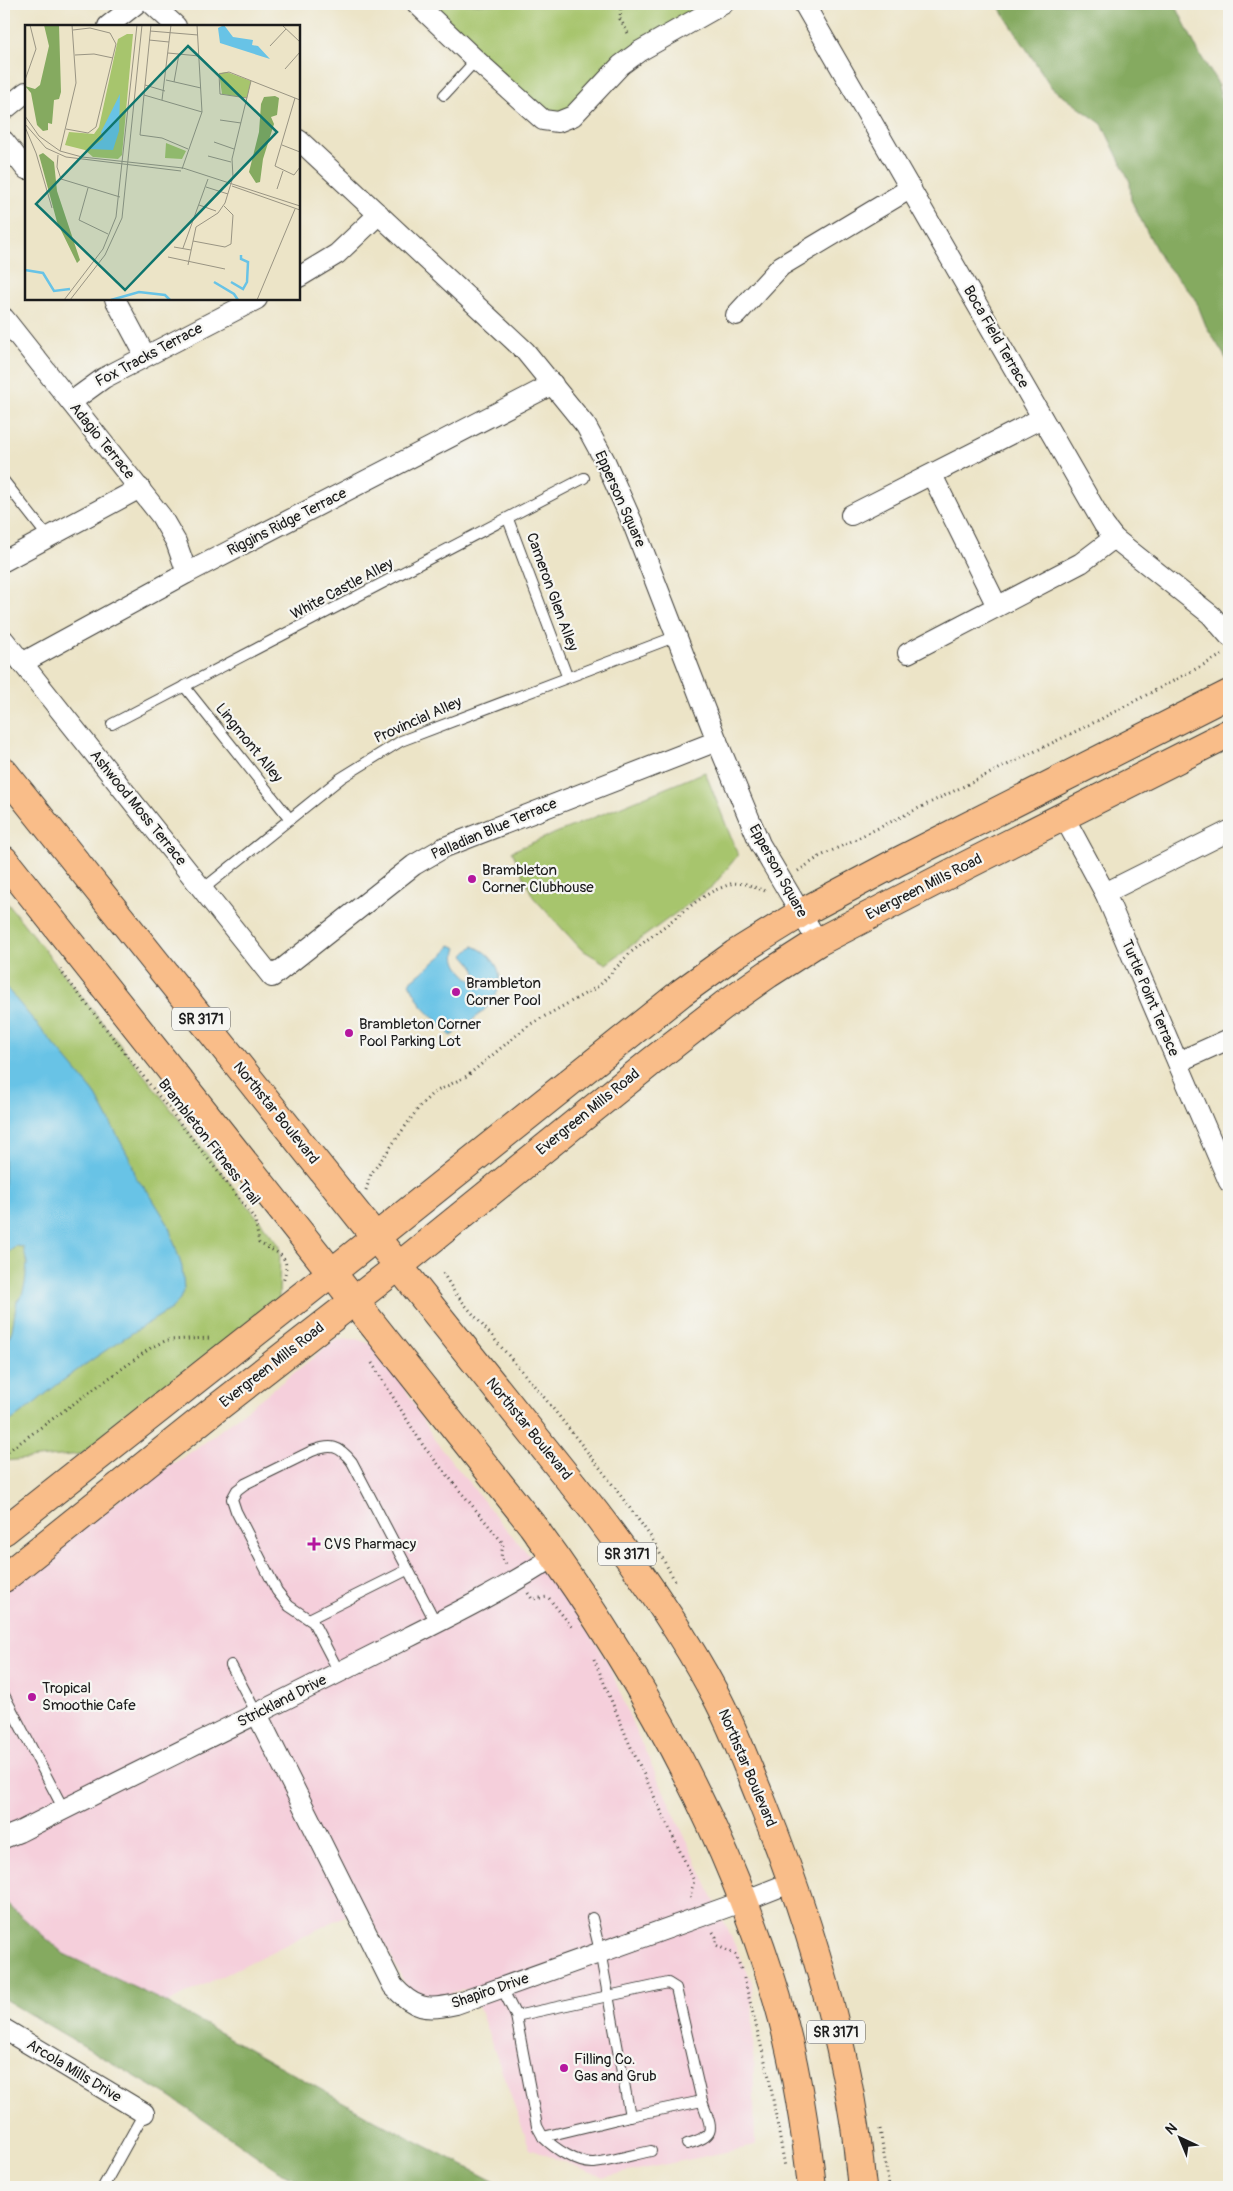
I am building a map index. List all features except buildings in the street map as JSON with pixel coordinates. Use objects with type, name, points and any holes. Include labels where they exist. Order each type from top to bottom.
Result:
[{"type":"main road","points":[[4,1531],[332,1273],[681,993],[735,954],[801,913],[897,862],[1229,694]]},
{"type":"main road","name":"Evergreen Mills Road","points":[[4,1578],[399,1266],[724,1005],[818,942],[1229,733]]},
{"type":"main road","name":"Northstar Boulevard","points":[[4,772],[595,1512],[678,1629],[716,1695],[734,1734],[808,1928],[834,2024],[854,2121],[862,2187]]},
{"type":"main road","name":"SR 3171","points":[[4,860],[353,1302],[390,1345],[555,1556],[599,1621],[663,1728],[744,1901],[776,1998],[789,2046],[812,2187]]},
{"type":"street","points":[[109,25],[136,4]]},
{"type":"street","points":[[152,4],[175,25]]},
{"type":"street","points":[[417,4],[543,120],[558,122],[572,116],[621,65],[640,51],[722,4]]},
{"type":"street","name":"Boca Field Terrace","points":[[804,4],[1093,508],[1114,538],[1211,614],[1229,636]]},
{"type":"street","points":[[4,110],[25,93]]},
{"type":"street","points":[[4,141],[25,168]]},
{"type":"street","name":"Epperson Square","points":[[300,141],[525,351],[586,426],[605,461],[633,524],[717,741],[760,844],[818,942]]},
{"type":"street","points":[[736,314],[782,266],[911,188]]},
{"type":"street","points":[[300,276],[337,254],[379,214]]},
{"type":"street","points":[[116,300],[145,355]]},
{"type":"street","name":"Fox Tracks Terrace","points":[[71,402],[104,378],[145,355],[255,300]]},
{"type":"street","name":"Adagio Terrace","points":[[4,318],[161,516],[176,542],[187,573]]},
{"type":"street","name":"Riggins Ridge Terrace","points":[[22,663],[187,573],[553,384]]},
{"type":"street","points":[[851,515],[1042,418]]},
{"type":"street","points":[[932,475],[997,606]]},
{"type":"street","points":[[4,561],[140,488]]},
{"type":"street","points":[[908,653],[1081,563],[1114,538]]},
{"type":"street","name":"Ashwood Moss Terrace","points":[[4,640],[272,977]]},
{"type":"street","name":"Palladian Blue Terrace","points":[[272,977],[414,865],[445,847],[717,741]]},
{"type":"street","name":"Turtle Point Terrace","points":[[1064,817],[1105,894],[1229,1180]]},
{"type":"street","points":[[1105,894],[1229,831]]},
{"type":"street","points":[[1178,1062],[1229,1040]]},
{"type":"street","name":"Strickland Drive","points":[[4,1838],[257,1714],[436,1623],[518,1581],[555,1556]]},
{"type":"street","name":"Shapiro Drive","points":[[257,1714],[384,1968],[397,1991],[410,2002],[420,2007],[434,2009],[456,2004],[600,1951],[704,1916],[792,1882]]},
{"type":"street","name":"Arcola Mills Drive","points":[[4,2029],[144,2113]]},
{"type":"lane","points":[[444,95],[476,60]]},
{"type":"lane","name":"White Castle Alley","points":[[112,724],[584,478]]},
{"type":"lane","points":[[4,481],[48,537]]},
{"type":"lane","name":"Cameron Glen Alley","points":[[508,518],[567,676]]},
{"type":"lane","name":"Provincial Alley","points":[[203,889],[341,778],[401,741],[567,676],[676,636]]},
{"type":"lane","name":"Lingmont Alley","points":[[184,686],[290,819]]},
{"type":"lane","points":[[340,1672],[313,1622],[289,1606],[277,1591],[236,1512],[232,1499],[236,1490],[245,1484],[322,1447],[333,1447],[344,1451],[352,1462],[436,1623]]},
{"type":"lane","points":[[309,1619],[407,1570]]},
{"type":"lane","points":[[232,1665],[257,1714]]},
{"type":"lane","points":[[4,1695],[64,1810]]},
{"type":"lane","points":[[592,1918],[600,1951],[630,2116]]},
{"type":"lane","points":[[516,2016],[668,1983],[676,1988],[702,2101],[711,2126],[710,2133],[704,2139],[687,2144]]},
{"type":"lane","points":[[502,1988],[516,2016],[537,2126],[551,2146],[579,2160],[592,2163],[651,2151]]},
{"type":"lane","points":[[543,2137],[702,2101]]},
{"type":"lane","points":[[103,2187],[144,2113]]},
{"type":"path","points":[[621,4],[619,14],[622,23],[640,51]]},
{"type":"path","points":[[366,1192],[371,1174],[420,1106],[433,1092],[467,1076],[529,1025],[599,986],[636,949],[697,901],[713,891],[733,883],[746,884],[766,891],[819,857],[1099,720],[1229,651]]},
{"type":"path","name":"Brambleton Fitness Trail","points":[[55,963],[255,1219],[259,1243],[284,1257],[287,1266],[280,1285]]},
{"type":"path","points":[[4,1454],[152,1348],[168,1340],[212,1338]]},
{"type":"path","points":[[371,1360],[424,1447],[503,1543],[501,1558],[518,1581],[532,1599],[548,1597],[576,1632]]},
{"type":"path","points":[[593,1656],[602,1683],[694,1881],[690,1896],[716,1937],[716,1945],[736,1955],[743,1973],[769,2077],[786,2171]]},
{"type":"shaded area","points":[[357,1339],[376,1346],[392,1366],[434,1439],[502,1524],[566,1597],[607,1660],[633,1725],[752,1982],[755,2146],[604,2177],[530,2149],[479,2008],[468,1989],[434,1997],[407,1988],[365,1906],[167,2003],[64,1954],[4,1901],[4,1590],[124,1496],[200,1446],[336,1340]]},
{"type":"green space","points":[[417,4],[723,4],[558,122]]},
{"type":"green space","points":[[997,4],[1175,4],[1199,53],[1217,82],[1223,104],[1229,114],[1229,363],[1206,326],[1195,298],[1162,260],[1131,200],[1130,182],[1102,124],[1052,88]]},
{"type":"green space","points":[[705,772],[738,855],[713,886],[606,964],[581,949],[533,897],[512,851]]},
{"type":"green space","points":[[4,899],[280,1246],[279,1298],[82,1454],[4,1461]]},
{"type":"green space","points":[[4,1901],[64,1954],[167,2003],[377,2121],[505,2187],[319,2187],[282,2173],[170,2097],[4,1999]]},
{"type":"water","name":"Brambleton Corner Pool","points":[[450,945],[457,948],[457,963],[473,982],[477,981],[475,970],[464,955],[473,946],[485,952],[491,958],[498,969],[500,980],[493,1000],[486,1008],[451,1036],[422,1006],[409,983],[446,952]]},
{"type":"water","points":[[4,985],[94,1092],[132,1163],[136,1178],[149,1193],[168,1224],[182,1267],[184,1289],[179,1301],[171,1309],[91,1361],[4,1425],[4,1351],[12,1330],[17,1301],[22,1295],[25,1284],[27,1263],[23,1247],[16,1246],[4,1256]]},
{"type":"place","name":"Brambleton Corner Clubhouse","points":[[472,879]]},
{"type":"place","name":"Brambleton Corner Pool","points":[[456,992]]},
{"type":"place","name":"Brambleton Corner Pool Parking Lot","points":[[349,1033]]},
{"type":"place","name":"CVS Pharmacy","points":[[314,1544]]},
{"type":"place","name":"Tropical Smoothie Cafe","points":[[32,1697]]},
{"type":"place","name":"Filling Co. Gas and Grub","points":[[564,2068]]}]
